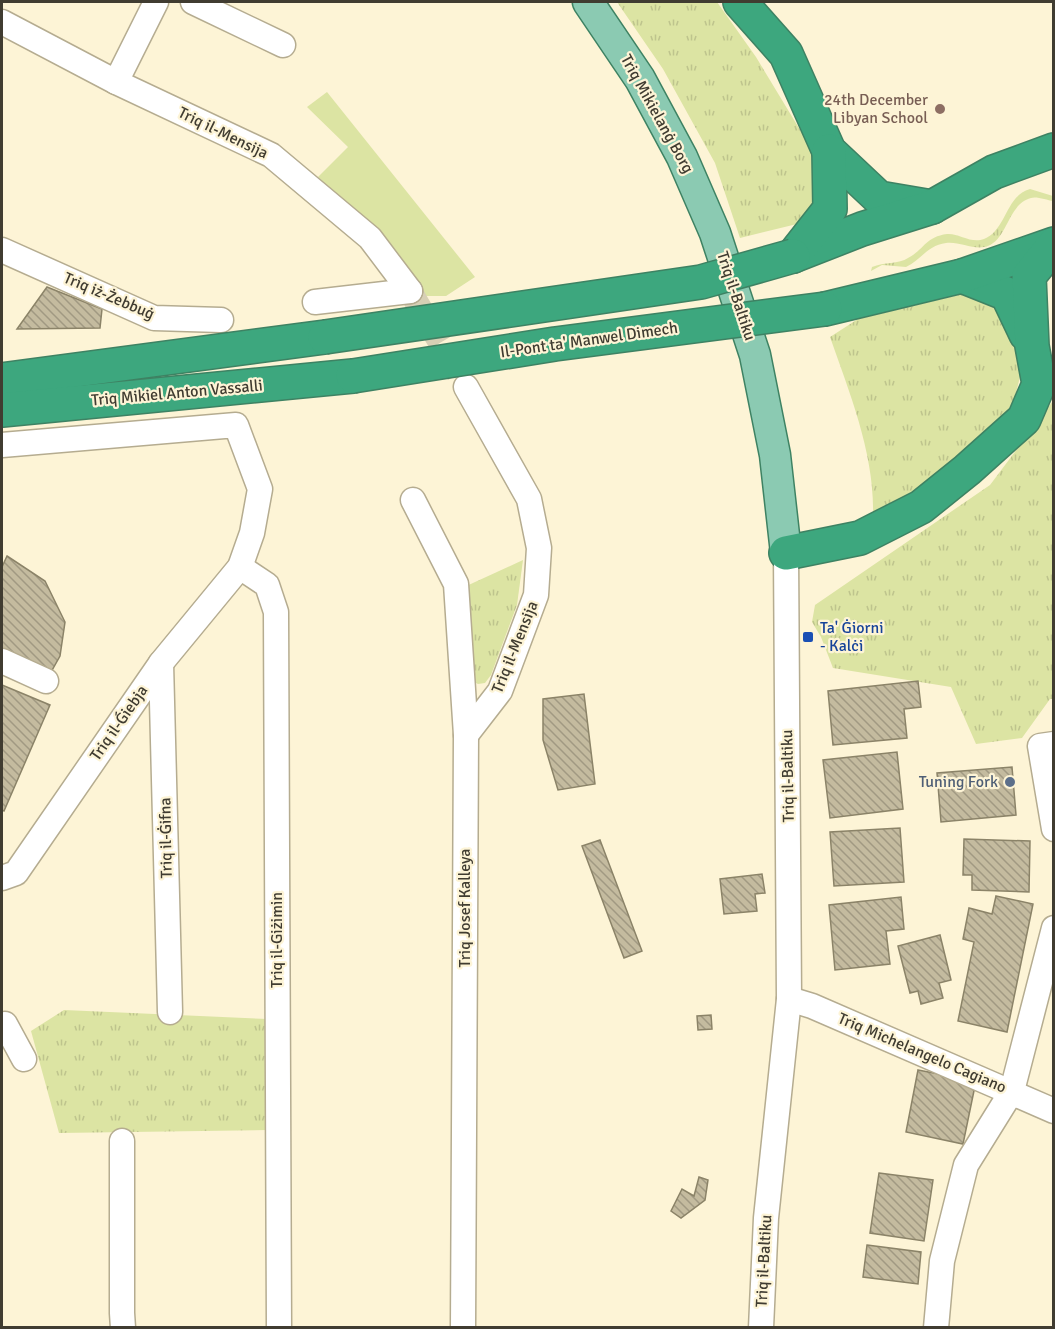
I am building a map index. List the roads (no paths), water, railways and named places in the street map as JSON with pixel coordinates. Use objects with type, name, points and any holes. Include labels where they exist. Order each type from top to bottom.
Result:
[{"type":"highway","points":[[740,2],[786,54],[830,151],[879,198],[932,207]]},
{"type":"highway","points":[[793,256],[932,207],[994,172],[1053,150]]},
{"type":"highway","points":[[793,256],[830,209],[830,151]]},
{"type":"highway","points":[[786,553],[860,538],[921,507],[967,471],[1024,419],[1039,384],[1032,346],[1029,276],[1053,244]]},
{"type":"highway","points":[[962,276],[1053,244]]},
{"type":"highway","name":"Triq Mikiel Anton Vassalli","points":[[2,380],[325,337],[701,282],[793,256]]},
{"type":"highway","points":[[962,276],[1007,294],[1032,346]]},
{"type":"highway","name":"Il-Pont ta' Manwel Dimech","points":[[353,376],[555,344],[825,309],[962,276]]},
{"type":"highway","name":"Triq Mikiel Anton Vassalli","points":[[2,410],[353,376]]},
{"type":"main road","name":"Triq Mikielanġ Borg","points":[[588,2],[646,89],[682,157],[715,233]]},
{"type":"main road","name":"Triq il-Baltiku","points":[[715,233],[755,355],[775,455],[786,553]]},
{"type":"street","points":[[116,82],[156,2]]},
{"type":"street","points":[[193,2],[283,45]]},
{"type":"street","name":"Triq il-Mensija","points":[[2,22],[116,82],[272,155],[370,238],[410,291],[315,302]]},
{"type":"street","name":"Triq iż-Żebbuġ","points":[[2,250],[154,318],[221,320]]},
{"type":"street","name":"Triq il-Mensija","points":[[466,387],[529,499],[539,548],[536,595],[500,692],[466,735]]},
{"type":"street","points":[[2,445],[236,425],[260,489],[252,533],[240,567]]},
{"type":"street","name":"Triq Josef Kalleya","points":[[413,500],[456,584],[466,735],[463,1328]]},
{"type":"street","name":"Triq il-Baltiku","points":[[761,1328],[766,1218],[789,999],[786,553]]},
{"type":"street","name":"Triq il-Ǵiebja","points":[[2,878],[16,873],[161,663],[240,567]]},
{"type":"street","name":"Triq il-Giżimin","points":[[240,567],[267,585],[276,612],[279,1328]]},
{"type":"street","points":[[2,661],[46,681]]},
{"type":"street","name":"Triq il-Ġifna","points":[[161,663],[170,1012]]},
{"type":"street","points":[[1047,745],[1053,829]]},
{"type":"street","points":[[936,1328],[942,1261],[966,1165],[1012,1091],[1053,928]]},
{"type":"street","name":"Triq Michelangelo Cagiano","points":[[789,999],[812,1006],[1012,1091],[1053,1111]]},
{"type":"street","points":[[2,1026],[5,1024],[24,1059]]},
{"type":"street","points":[[122,1141],[123,1328]]},
{"type":"tunnel","points":[[410,291],[466,387]]},
{"type":"place","name":"24th December Libyan School","points":[[940,109]]},
{"type":"place","name":"Ta' Ġiorni - Kalċi","points":[[808,637]]},
{"type":"place","name":"Tuning Fork","points":[[1010,782]]}]
